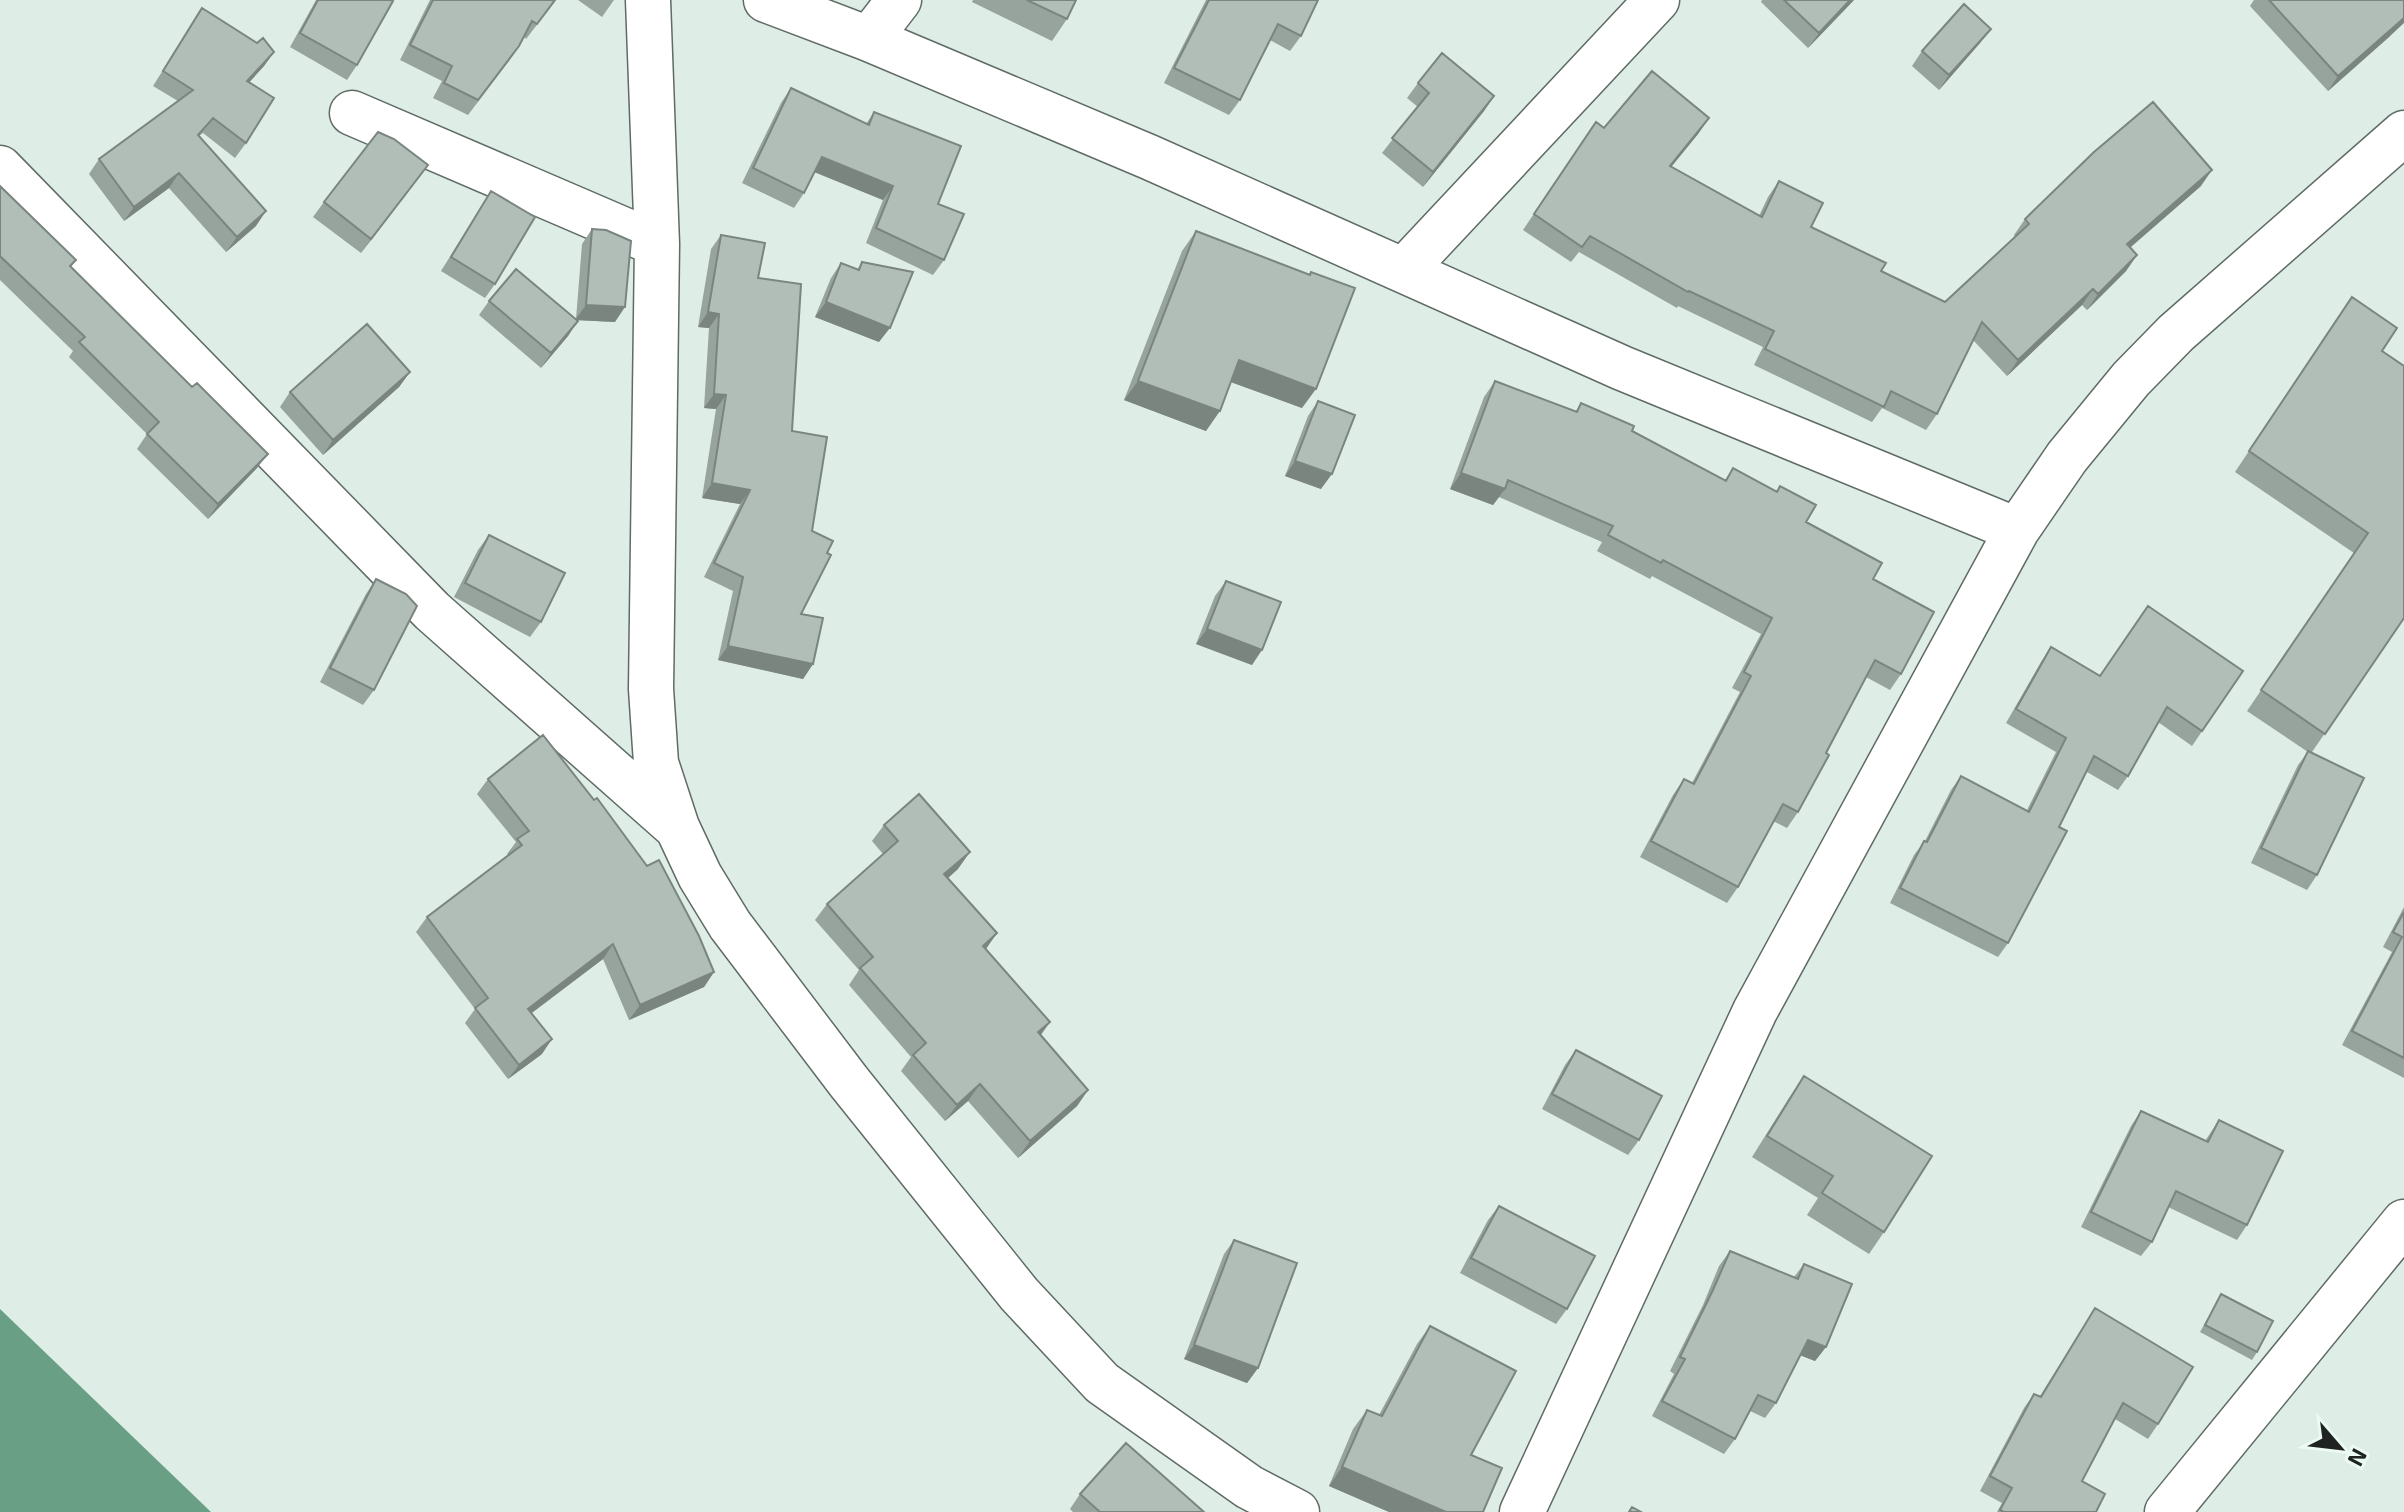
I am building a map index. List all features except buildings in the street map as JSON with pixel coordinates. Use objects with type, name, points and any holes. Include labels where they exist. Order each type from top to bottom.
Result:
[{"type":"street","points":[[648,0],[657,244],[651,689],[656,763],[677,827],[700,876],[730,925],[849,1082],[1019,1294],[1102,1383],[1249,1487],[1297,1512]]},
{"type":"street","points":[[766,0],[869,39],[1149,157],[1622,368],[2017,530]]},
{"type":"street","points":[[869,39],[899,0]]},
{"type":"street","points":[[1404,270],[1657,0]]},
{"type":"street","points":[[352,113],[657,244]]},
{"type":"street","points":[[1522,1512],[1755,1011],[2017,530],[2067,457],[2131,379],[2176,333],[2404,133]]},
{"type":"street","points":[[0,168],[432,611],[677,827]]},
{"type":"street","points":[[2167,1512],[2404,1222]]},
{"type":"shaded area","points":[[0,1309],[211,1512],[0,1512]]}]
